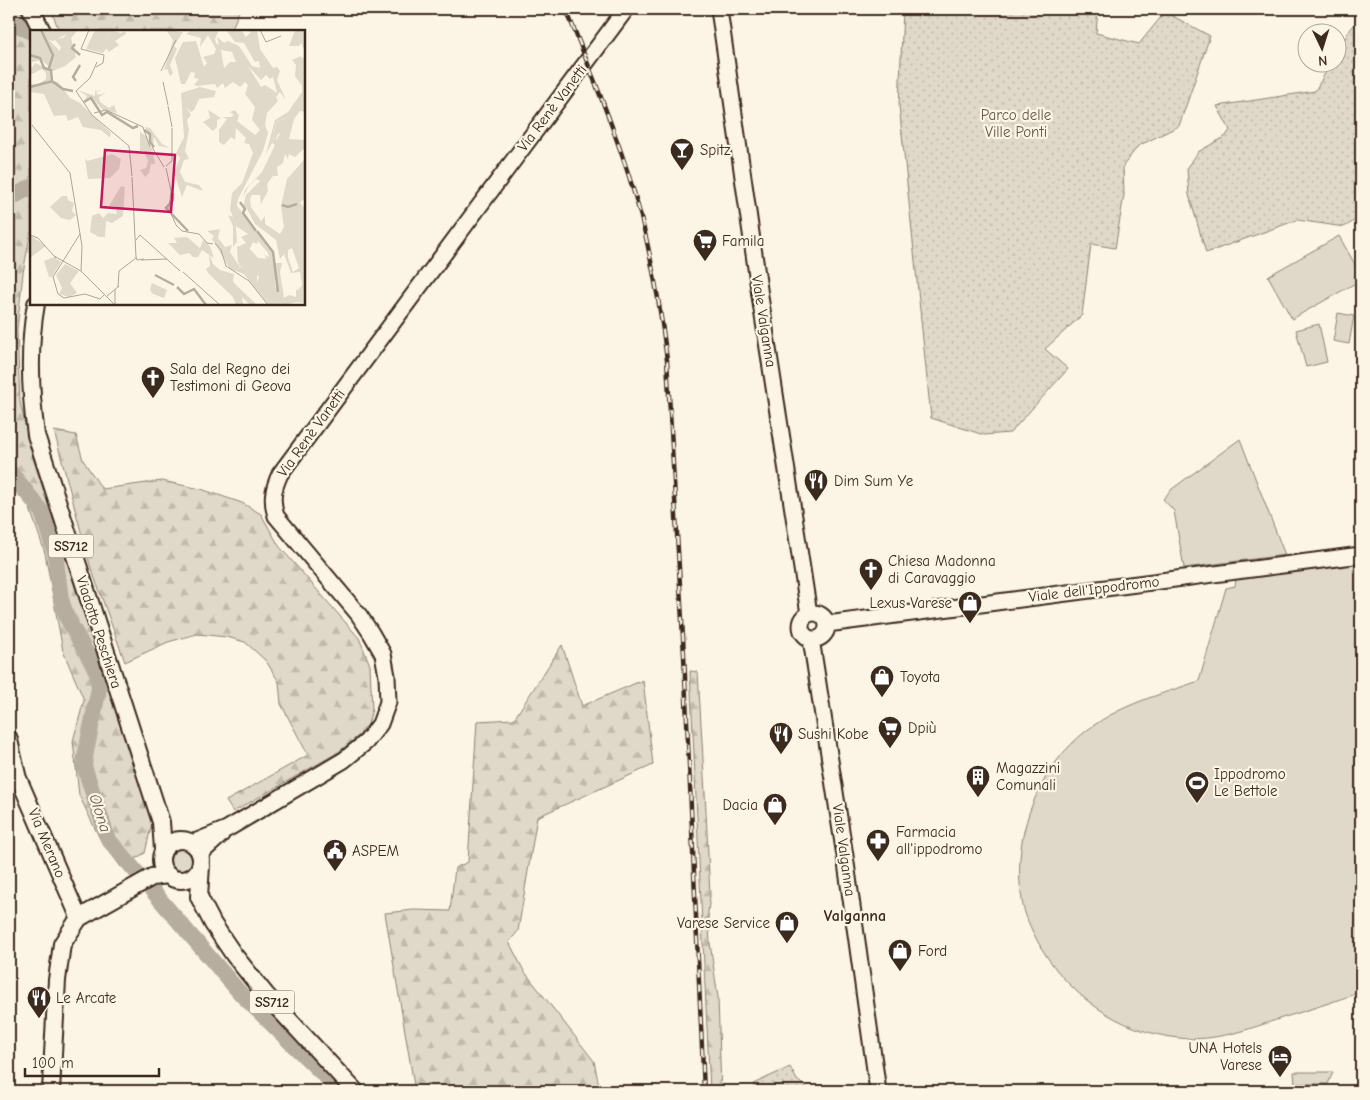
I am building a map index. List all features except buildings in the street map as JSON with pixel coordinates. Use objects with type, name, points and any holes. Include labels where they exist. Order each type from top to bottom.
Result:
[{"type":"main road","points":[[31,9],[42,30]]},
{"type":"main road","name":"Viadotto Peschiera","points":[[36,305],[31,332],[30,364],[32,407],[36,435],[147,782],[162,822]]},
{"type":"main road","points":[[162,822],[195,850],[199,898]]},
{"type":"main road","name":"SS712","points":[[162,822],[163,849],[160,858],[164,874],[199,898],[234,955],[266,995],[355,1091]]},
{"type":"main road","points":[[163,849],[174,840],[195,850]]},
{"type":"main road","points":[[51,1091],[56,980],[62,944],[79,918],[137,886],[164,874],[188,879],[194,875],[195,850]]},
{"type":"street","name":"Via Renè Vanetti","points":[[195,850],[344,760],[366,742],[380,724],[388,702],[387,676],[383,654],[358,615],[276,516],[272,499],[274,487],[280,474],[626,9]]},
{"type":"street","name":"Viale Valganna","points":[[719,9],[762,310],[809,614]]},
{"type":"street","name":"Viale dell'Ippodromo","points":[[827,624],[1361,555]]},
{"type":"street","points":[[815,613],[820,615],[825,618],[827,624],[825,634],[816,639],[805,636],[802,631],[802,621],[809,614],[815,613]]},
{"type":"street","name":"Viale Valganna","points":[[811,639],[845,856],[878,1091]]},
{"type":"street","name":"Via Merano","points":[[9,738],[18,777],[79,918]]},
{"type":"green space","points":[[9,9],[20,9],[30,32],[30,236],[23,273],[17,330],[20,402],[33,458],[152,823],[145,853],[121,867],[100,839],[79,795],[73,741],[84,700],[63,651],[45,553],[29,506],[9,485]]},
{"type":"green space","points":[[51,9],[240,9],[231,30],[59,30]]},
{"type":"green space","name":"Parco delle Ville Ponti","points":[[903,9],[1098,9],[1096,33],[1139,44],[1165,12],[1210,36],[1179,126],[1138,146],[1123,166],[1124,195],[1115,248],[1091,244],[1082,315],[1045,349],[1068,369],[1010,433],[984,435],[931,418],[899,105]]},
{"type":"green space","points":[[1361,17],[1361,217],[1344,227],[1297,220],[1206,253],[1189,195],[1187,169],[1198,152],[1226,136],[1230,130],[1217,106],[1315,91],[1326,72],[1348,72],[1348,33]]},
{"type":"green space","points":[[1339,236],[1361,275],[1361,280],[1292,319],[1268,276]]},
{"type":"green space","points":[[1338,313],[1354,316],[1349,344],[1333,341]]},
{"type":"green space","points":[[1319,324],[1327,362],[1306,367],[1296,330]]},
{"type":"green space","points":[[54,431],[76,435],[83,460],[102,489],[162,481],[201,489],[242,503],[261,514],[279,546],[359,638],[370,665],[372,709],[367,729],[337,753],[233,812],[226,801],[308,755],[281,704],[279,682],[266,661],[245,642],[227,637],[197,634],[168,642],[125,662],[90,565]]},
{"type":"green space","points":[[1240,439],[1285,555],[1184,568],[1174,511],[1163,499],[1172,489]]},
{"type":"green space","name":"Ippodromo Le Bettole","points":[[1361,561],[1361,992],[1244,1030],[1206,1038],[1179,1038],[1157,1034],[1136,1028],[1116,1019],[1097,1008],[1064,979],[1038,942],[1024,911],[1020,880],[1022,841],[1026,822],[1041,785],[1064,752],[1094,725],[1126,707],[1199,681],[1226,588],[1235,586],[1236,579]]},
{"type":"green space","points":[[562,645],[582,706],[643,680],[653,765],[537,817],[518,931],[509,942],[524,971],[594,1061],[600,1091],[415,1091],[385,913],[414,910],[450,911],[455,868],[468,862],[477,721],[514,719]]},
{"type":"green space","points":[[690,671],[698,672],[710,896],[708,912],[710,943],[718,997],[721,1091],[710,1091]]},
{"type":"green space","points":[[180,845],[190,849],[194,859],[190,869],[180,873],[170,869],[166,859],[170,849]]},
{"type":"green space","points":[[790,1067],[797,1080],[811,1091],[756,1091],[753,1084]]},
{"type":"green space","points":[[1294,1072],[1333,1072],[1328,1084],[1295,1084]]},
{"type":"waterway","name":"Olona","points":[[9,20],[30,31]]},
{"type":"waterway","name":"Olona","points":[[9,199],[30,188]]},
{"type":"waterway","name":"Olona","points":[[9,471],[42,512],[55,553],[61,599],[67,618],[97,672],[99,688],[84,766],[108,839],[241,994],[338,1091]]},
{"type":"railway","points":[[566,9],[625,164],[641,217],[653,270],[667,360],[684,655],[704,1091]]},
{"type":"place","name":"Spitz","points":[[682,171]]},
{"type":"place","name":"Famila","points":[[705,262]]},
{"type":"place","name":"Sala del Regno dei Testimoni di Geova","points":[[153,399]]},
{"type":"place","name":"Dim Sum Ye","points":[[816,502]]},
{"type":"place","name":"Chiesa Madonna di Caravaggio","points":[[871,591]]},
{"type":"place","name":"Lexus Varese","points":[[970,624]]},
{"type":"place","name":"Toyota","points":[[882,698]]},
{"type":"place","name":"Dpiù","points":[[890,749]]},
{"type":"place","name":"Sushi Kobe","points":[[781,755]]},
{"type":"place","name":"Magazzini Comunali","points":[[978,798]]},
{"type":"place","name":"Ippodromo Le Bettole","points":[[1197,804]]},
{"type":"place","name":"Dacia","points":[[775,826]]},
{"type":"place","name":"Farmacia all'ippodromo","points":[[878,862]]},
{"type":"place","name":"ASPEM","points":[[335,872]]},
{"type":"place","name":"Varese Service","points":[[787,944]]},
{"type":"place","name":"Ford","points":[[900,972]]},
{"type":"place","name":"Le Arcate","points":[[39,1019]]},
{"type":"place","name":"UNA Hotels Varese","points":[[1280,1078]]},
{"type":"district","name":"Valganna","points":[[855,916]]}]
